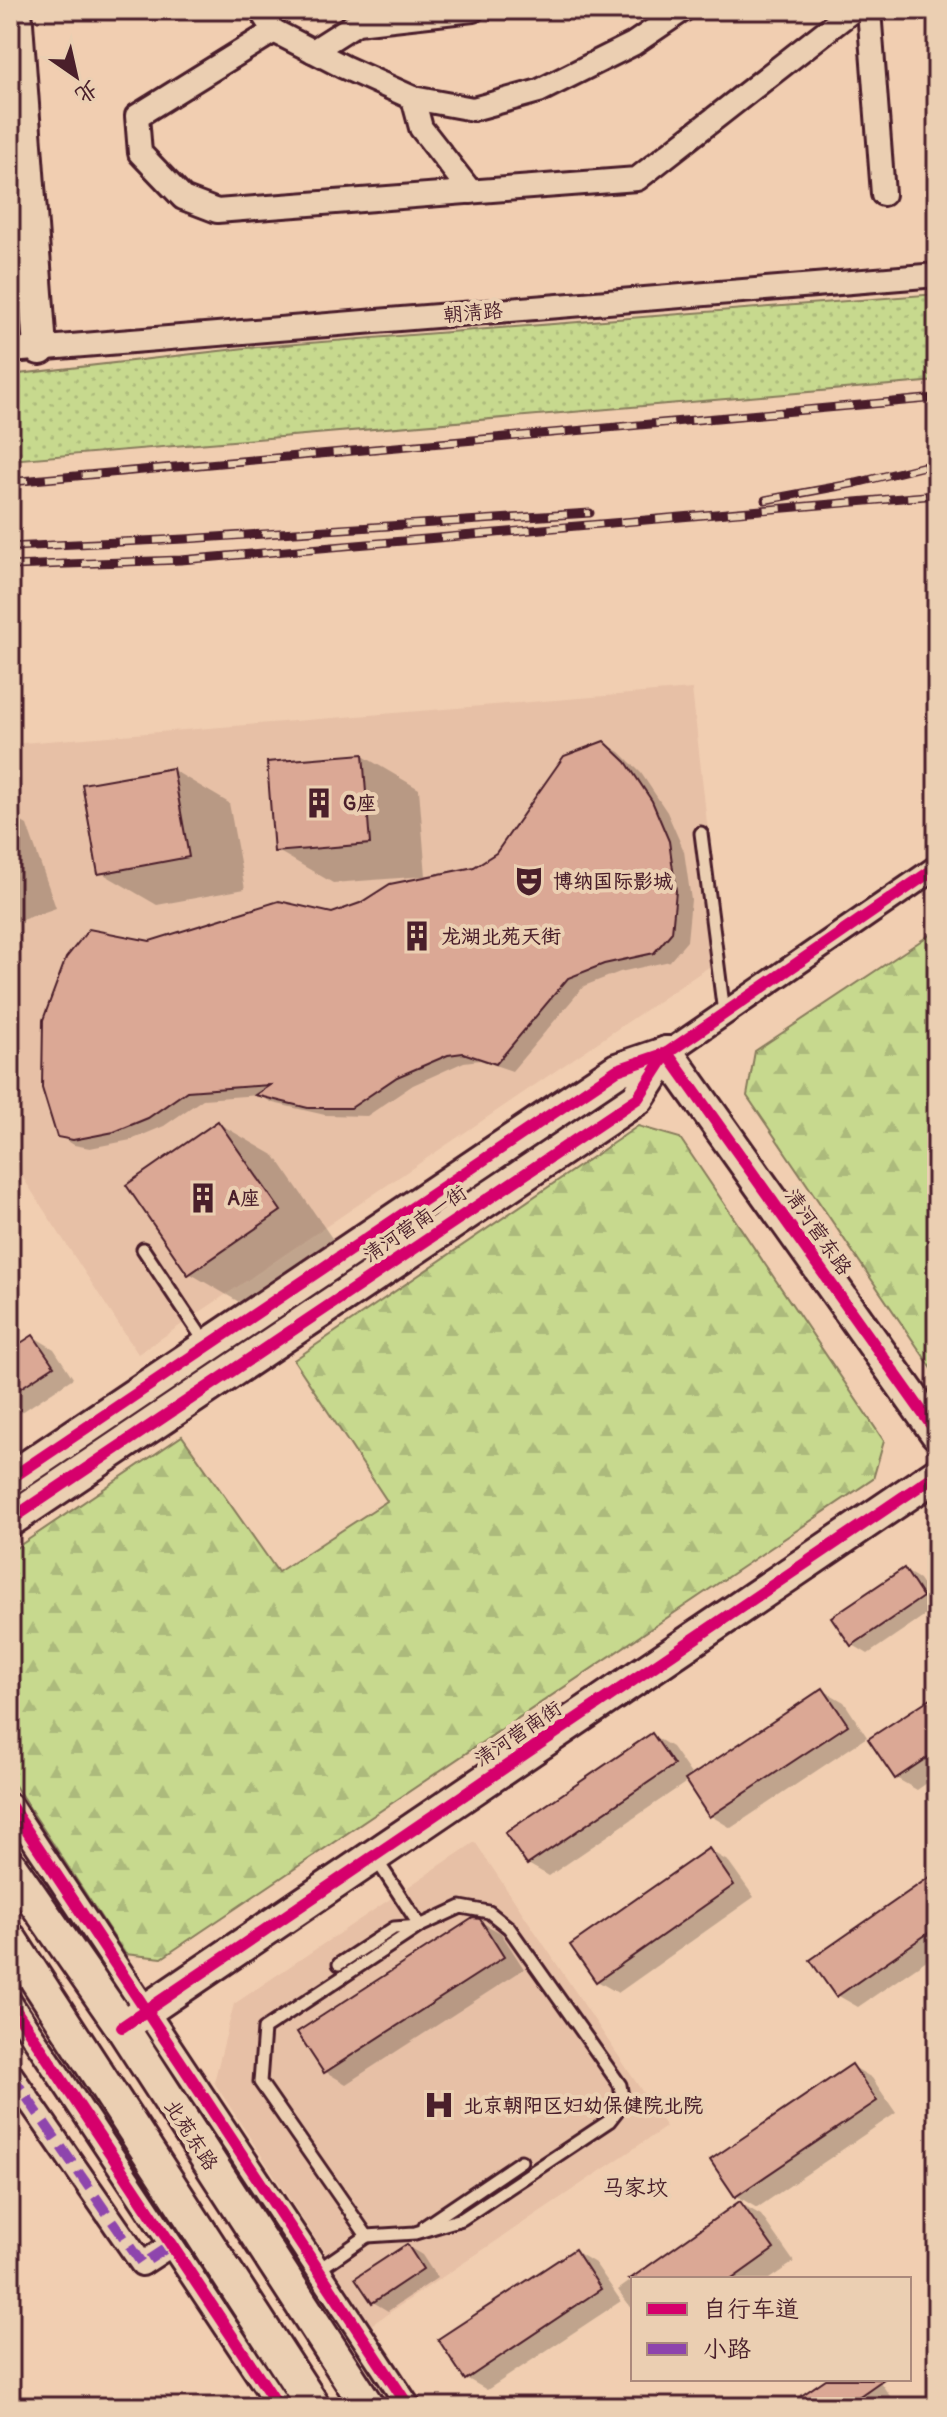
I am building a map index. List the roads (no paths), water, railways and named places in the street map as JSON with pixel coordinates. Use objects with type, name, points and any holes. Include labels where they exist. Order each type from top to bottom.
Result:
[{"type":"street","points":[[15,10],[25,350]]},
{"type":"street","points":[[260,10],[274,31],[413,98],[473,109],[539,91],[633,44],[683,10]]},
{"type":"street","points":[[313,51],[357,23],[473,10]]},
{"type":"street","points":[[274,31],[137,116],[140,153],[183,198],[217,211],[637,179],[853,10]]},
{"type":"street","points":[[869,10],[883,194]]},
{"type":"street","points":[[413,98],[421,128],[471,192]]},
{"type":"street","name":"朝清路","points":[[25,350],[937,275]]},
{"type":"street","name":"清河营南一街","points":[[10,1479],[617,1070],[667,1053],[937,867]]},
{"type":"street","name":"清河营南一街","points":[[10,1520],[638,1098],[667,1053]]},
{"type":"street","name":"清河营东路","points":[[667,1053],[937,1433]]},
{"type":"street","name":"清河营南街","points":[[134,2019],[937,1474]]},
{"type":"street","points":[[10,1805],[134,2019],[318,2270],[409,2407]]},
{"type":"street","name":"北苑东路","points":[[10,1866],[134,2019],[368,2407]]},
{"type":"street","points":[[10,1939],[314,2407]]},
{"type":"street","points":[[10,2002],[279,2407]]},
{"type":"street","points":[[10,2073],[142,2264],[171,2245]]},
{"type":"lane","points":[[701,833],[724,1014]]},
{"type":"lane","points":[[143,1249],[207,1346]]},
{"type":"lane","points":[[374,1856],[420,1926]]},
{"type":"lane","points":[[318,2270],[367,2236],[415,2233],[462,2219],[609,2121],[623,2103],[620,2085],[509,1928],[489,1912],[461,1907],[420,1926],[264,2029],[260,2082],[367,2236]]},
{"type":"lane","points":[[339,1964],[394,1928],[420,1926]]},
{"type":"lane","points":[[415,2233],[521,2161]]},
{"type":"railway","points":[[10,482],[937,398]]},
{"type":"railway","points":[[765,500],[856,483],[937,463]]},
{"type":"railway","points":[[10,566],[181,560],[937,495]]},
{"type":"railway","points":[[10,547],[590,513]]},
{"type":"place","name":"G座","points":[[319,803]]},
{"type":"place","name":"博纳国际影城","points":[[529,881]]},
{"type":"place","name":"龙湖北苑天街","points":[[417,936]]},
{"type":"place","name":"A座","points":[[203,1198]]},
{"type":"place","name":"北京朝阳区妇幼保健院北院","points":[[439,2105]]},
{"type":"district","name":"马家坟","points":[[635,2188]]}]
